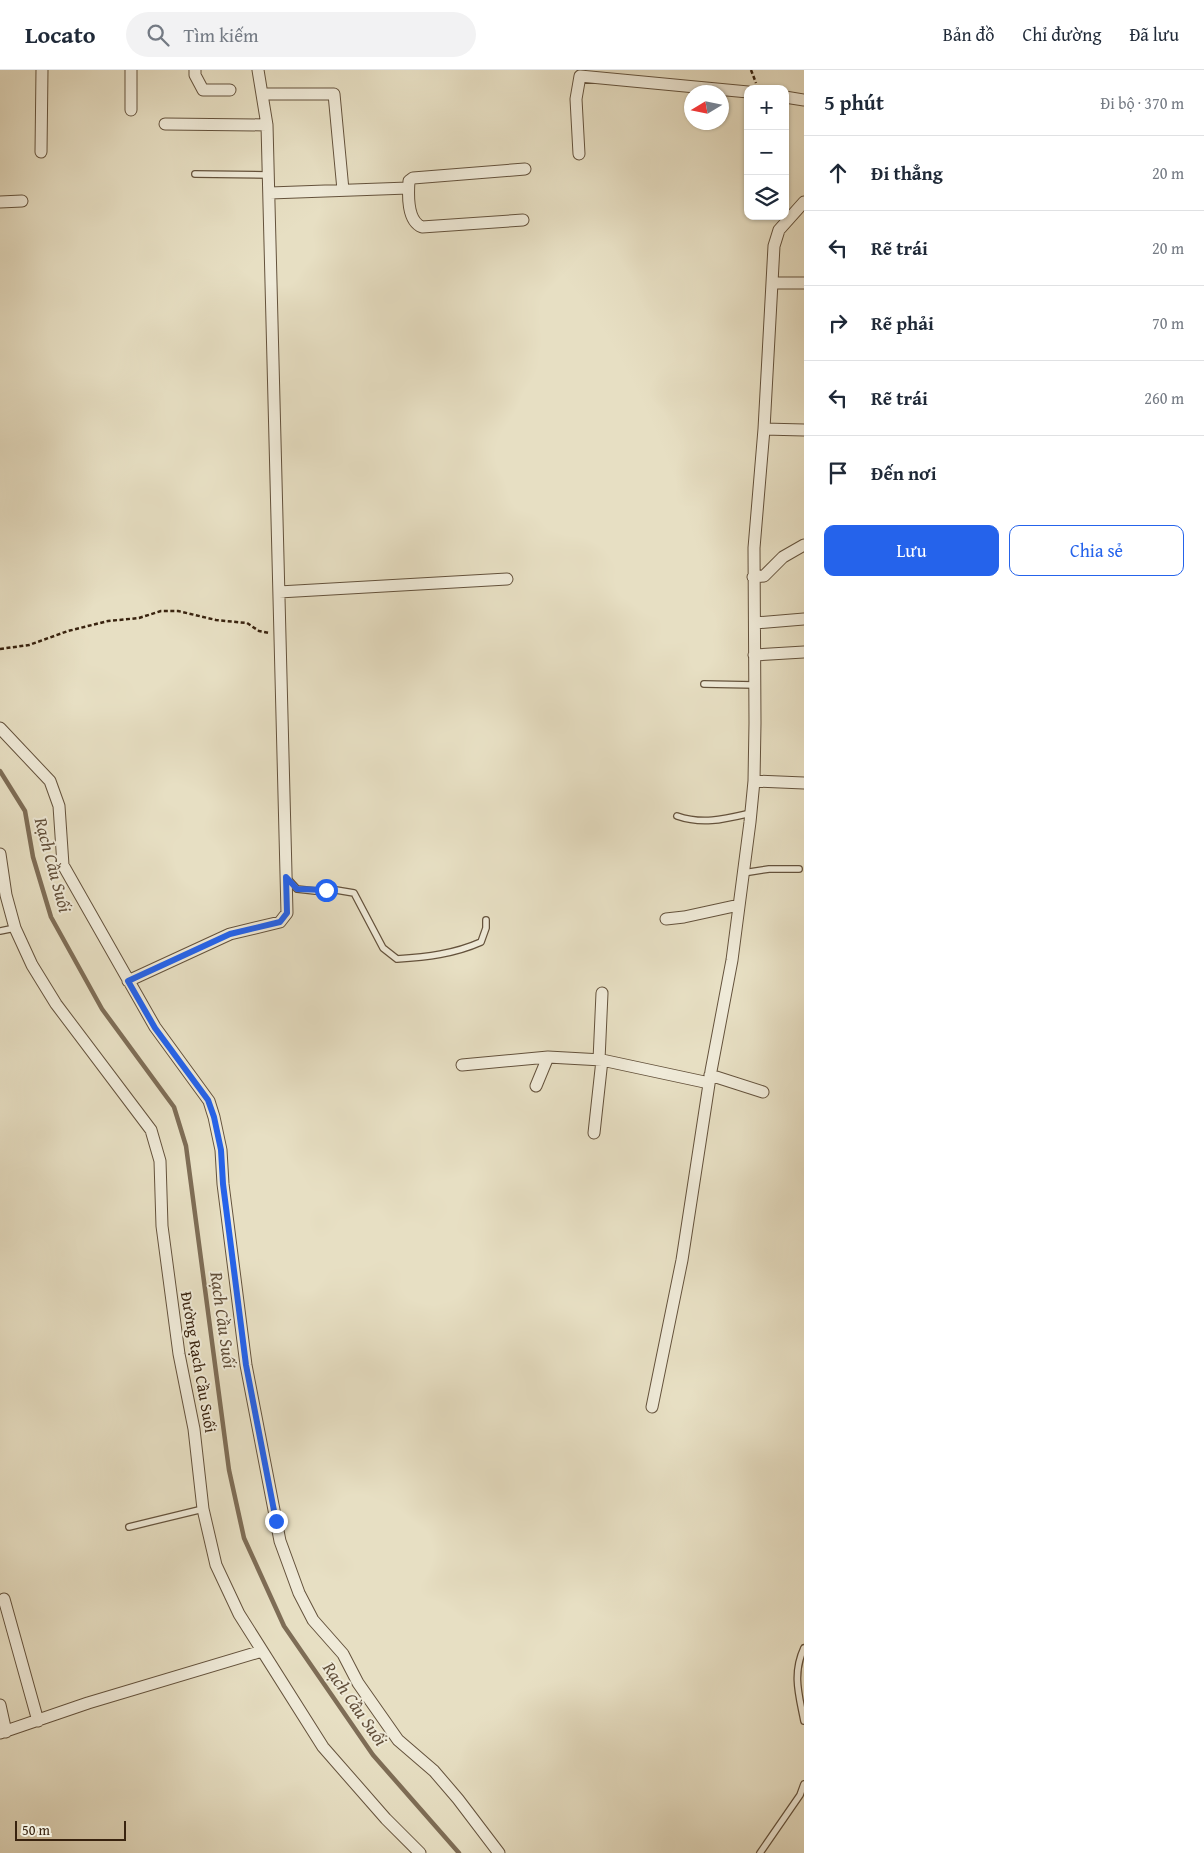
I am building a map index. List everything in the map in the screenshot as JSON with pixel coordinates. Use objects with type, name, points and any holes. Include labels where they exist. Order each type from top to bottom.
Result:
[{"type":"street","points":[[41,152],[42,70]]},
{"type":"street","points":[[130,110],[131,70]]},
{"type":"street","points":[[194,70],[203,90],[230,90]]},
{"type":"street","points":[[128,981],[230,934],[280,922],[287,913],[268,126],[258,70]]},
{"type":"street","points":[[579,154],[576,99],[580,76],[744,92]]},
{"type":"street","points":[[262,94],[334,94],[343,190]]},
{"type":"street","points":[[789,98],[804,100]]},
{"type":"street","points":[[165,124],[268,126]]},
{"type":"street","points":[[523,220],[422,227],[415,224],[412,218],[408,188],[409,181],[413,178],[524,169]]},
{"type":"street","points":[[270,193],[408,188]]},
{"type":"street","points":[[0,202],[22,201]]},
{"type":"street","points":[[652,1407],[682,1260],[699,1144],[732,960],[751,812],[754,781],[754,548],[764,428],[774,246],[779,230],[802,207]]},
{"type":"street","points":[[772,283],[804,283]]},
{"type":"street","points":[[764,428],[804,430]]},
{"type":"street","points":[[753,577],[764,576],[783,557],[804,545]]},
{"type":"street","points":[[279,592],[507,579]]},
{"type":"street","points":[[755,623],[804,618]]},
{"type":"street","points":[[754,656],[804,652]]},
{"type":"street","points":[[0,728],[50,781],[59,806],[63,865],[155,1028],[208,1100],[214,1117],[221,1150],[223,1184],[246,1365],[280,1541],[299,1593],[313,1620],[343,1654],[358,1683],[398,1740],[434,1772],[452,1792],[499,1853]]},
{"type":"street","points":[[754,781],[804,783]]},
{"type":"street","name":"Đường Rạch Cầu Suối","points":[[0,854],[6,895],[15,928],[32,965],[56,1004],[151,1130],[160,1161],[163,1236],[179,1354],[194,1429],[203,1509],[216,1565],[239,1614],[324,1747],[386,1819],[420,1853]]},
{"type":"street","points":[[666,919],[739,905]]},
{"type":"street","points":[[594,1132],[600,1060],[602,993]]},
{"type":"street","points":[[462,1065],[548,1057],[600,1060],[710,1079],[763,1092]]},
{"type":"street","points":[[536,1086],[548,1057]]},
{"type":"street","points":[[4,1599],[38,1721]]},
{"type":"street","points":[[0,1705],[3,1732],[88,1703],[262,1651]]},
{"type":"lane","points":[[195,174],[269,175]]},
{"type":"lane","points":[[704,684],[755,685]]},
{"type":"lane","points":[[677,816],[705,822],[751,812]]},
{"type":"lane","points":[[743,873],[769,869],[799,869]]},
{"type":"lane","points":[[286,877],[297,889],[354,892],[383,948],[397,959],[422,957],[461,950],[481,942],[486,928],[486,920]]},
{"type":"lane","points":[[0,931],[15,928]]},
{"type":"lane","points":[[129,1527],[203,1509]]},
{"type":"lane","points":[[804,1648],[798,1661],[797,1680],[804,1722]]},
{"type":"lane","points":[[760,1853],[800,1794],[804,1784]]},
{"type":"path","points":[[751,70],[757,85]]},
{"type":"path","points":[[0,649],[29,645],[68,631],[108,621],[139,618],[161,611],[178,610],[216,620],[247,623],[259,631],[280,635]]},
{"type":"waterway","name":"Rạch Cầu Suối","points":[[0,771],[25,811],[33,857],[51,917],[102,1009],[174,1107],[186,1146],[229,1470],[244,1538],[284,1626],[373,1755],[459,1853]]},
{"type":"route","points":[[276,1521],[246,1365],[223,1184],[221,1150],[214,1117],[208,1100],[155,1028],[128,981],[230,934],[280,922],[287,913],[286,877],[297,889],[326,890]]}]
